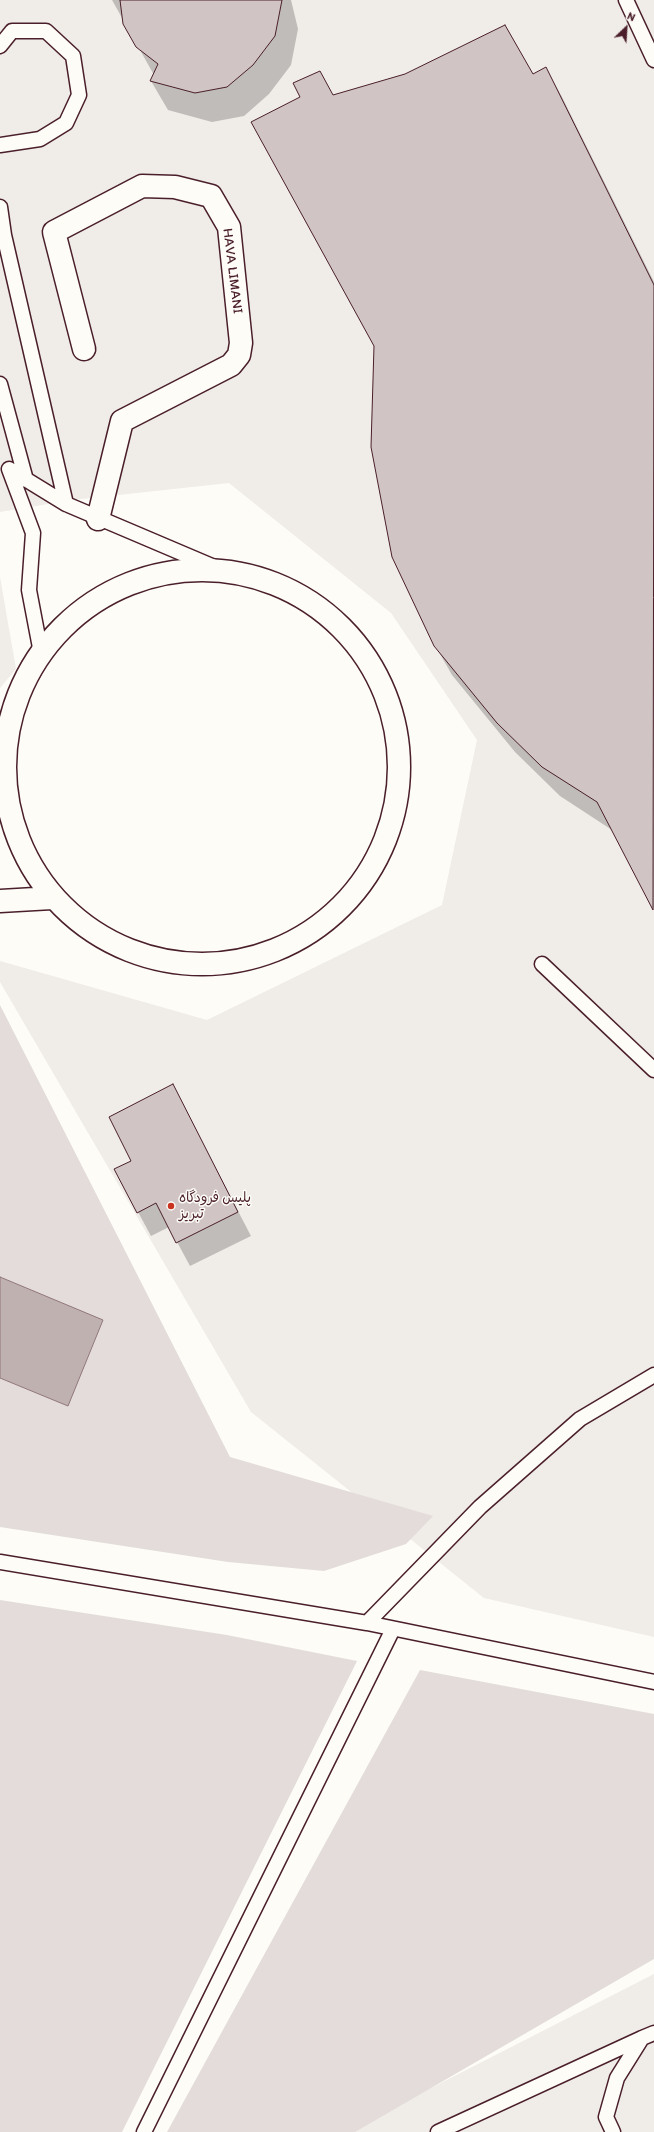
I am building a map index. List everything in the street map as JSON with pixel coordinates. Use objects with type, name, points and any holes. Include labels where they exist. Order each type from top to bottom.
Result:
[{"type":"street","points":[[84,348],[54,232],[142,186],[175,187],[211,196],[229,227],[241,343],[239,354],[232,365],[122,421],[98,519]]},
{"type":"street","points":[[219,570],[282,585],[336,621],[376,671],[398,732],[399,796],[380,857],[342,910],[289,946],[227,965],[162,962],[102,939],[52,898],[20,847],[2,791],[3,750],[6,731],[24,676],[59,628],[106,593],[160,572],[219,570]]},
{"type":"street","points":[[0,901],[52,898]]},
{"type":"lane","points":[[626,0],[654,60]]},
{"type":"lane","points":[[0,46],[12,31],[46,31],[73,56],[79,94],[66,123],[40,140],[0,146]]},
{"type":"lane","points":[[0,207],[4,235],[66,504]]},
{"type":"lane","points":[[0,384],[26,480]]},
{"type":"lane","points":[[4,466],[66,504],[219,570]]},
{"type":"lane","points":[[4,466],[33,532],[29,590],[41,653]]},
{"type":"lane","points":[[542,964],[654,1070]]},
{"type":"lane","points":[[367,1623],[480,1507],[580,1419],[654,1375]]},
{"type":"lane","points":[[0,1562],[367,1623],[654,1682]]},
{"type":"lane","points":[[144,2132],[393,1629]]},
{"type":"lane","points":[[438,2132],[648,2035]]},
{"type":"lane","points":[[613,2132],[606,2117],[617,2078],[648,2035]]},
{"type":"shaded area","points":[[0,0],[654,0],[654,1637],[484,1598],[251,1412],[0,982],[0,961],[207,1020],[442,905],[477,740],[391,613],[229,483],[72,500],[0,512]]},
{"type":"shaded area","points":[[0,577],[16,669],[0,688]]},
{"type":"shaded area","points":[[0,1005],[230,1457],[433,1516],[406,1544],[324,1571],[228,1562],[0,1527]]},
{"type":"shaded area","points":[[0,1277],[103,1320],[68,1406],[0,1378]]},
{"type":"shaded area","points":[[0,1600],[227,1635],[357,1661],[122,2132],[0,2132]]},
{"type":"shaded area","points":[[420,1670],[654,1714],[654,1959],[355,2132],[167,2132]]},
{"type":"shaded area","points":[[654,1974],[654,2132],[345,2132]]},
{"type":"building","points":[[120,0],[282,0],[275,36],[253,65],[227,87],[195,93],[150,81],[158,64],[136,47],[123,24]]},
{"type":"building","points":[[505,25],[533,74],[546,67],[654,285],[653,910],[597,802],[542,767],[497,723],[434,646],[392,557],[371,447],[374,346],[251,122],[300,97],[293,83],[320,71],[333,95],[405,74]]},
{"type":"building","points":[[173,1084],[238,1212],[176,1243],[156,1203],[137,1213],[114,1169],[131,1161],[109,1117]]},
{"type":"place","name":"پلیس فرودگاه تبریز","points":[[171,1206]]}]
